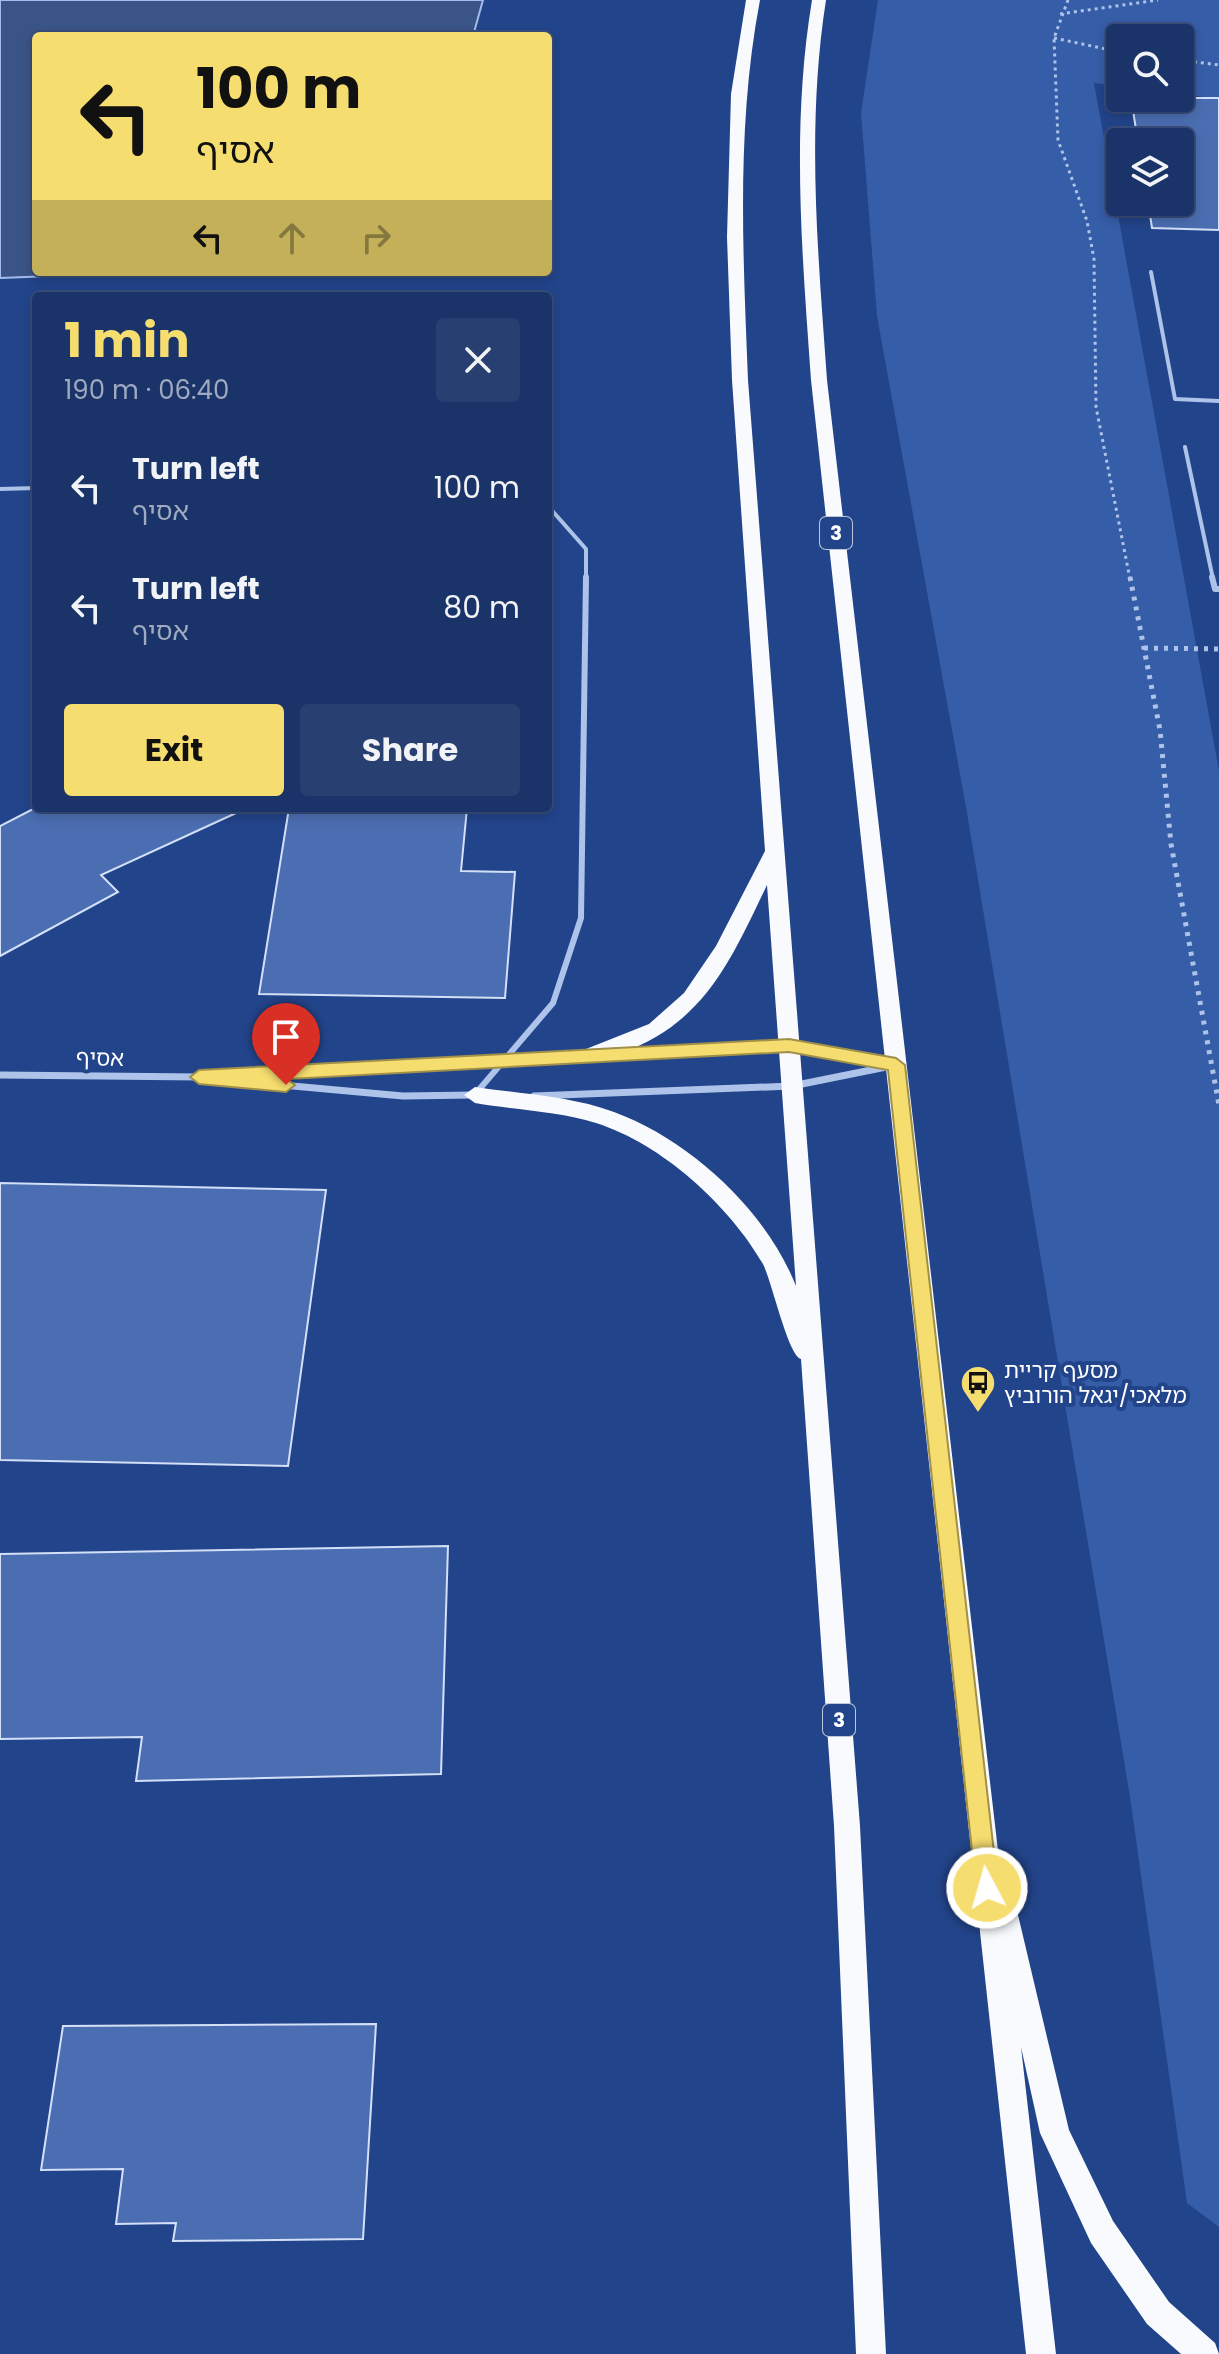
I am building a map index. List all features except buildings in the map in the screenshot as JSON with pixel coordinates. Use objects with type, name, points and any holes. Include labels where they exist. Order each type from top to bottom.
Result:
[{"type":"highway","name":"3","points":[[753,0],[738,108],[736,228],[740,380],[847,1826],[871,2354]]},
{"type":"highway","name":"3","points":[[819,0],[808,110],[810,229],[819,380],[1041,2354]]},
{"type":"highway","points":[[593,1055],[658,1030],[680,1012],[714,967],[775,851]]},
{"type":"highway","points":[[475,1095],[606,1117],[652,1140],[692,1168],[739,1214],[781,1278],[815,1391]]},
{"type":"highway","points":[[978,1800],[1055,2133],[1102,2232],[1158,2313],[1204,2354]]},
{"type":"street","name":"אסיף","points":[[0,1075],[199,1077],[789,1045],[896,1065]]},
{"type":"street","name":"אסיף","points":[[199,1077],[403,1096],[513,1097],[792,1086],[896,1065]]},
{"type":"lane","points":[[1151,272],[1175,399],[1219,401]]},
{"type":"lane","points":[[1185,447],[1215,589],[1219,589]]},
{"type":"lane","points":[[0,489],[32,488]]},
{"type":"lane","points":[[475,1095],[553,1003],[581,918],[586,549],[552,511]]},
{"type":"path","points":[[1068,0],[1060,14],[1054,38],[1058,140],[1087,221],[1094,259],[1093,365],[1096,407],[1160,730],[1171,844],[1219,1105]]},
{"type":"path","points":[[1060,14],[1158,0]]},
{"type":"path","points":[[1054,38],[1106,49]]},
{"type":"path","points":[[1194,62],[1219,65]]},
{"type":"path","points":[[1144,648],[1219,649]]},
{"type":"shaded area","points":[[0,0],[483,0],[474,32],[32,32],[32,276],[52,276],[0,278]]},
{"type":"shaded area","points":[[878,0],[1219,0],[1219,99],[1194,96],[1194,24],[1106,24],[1106,84],[1094,83],[1106,149],[1106,216],[1118,216],[1219,771],[1219,2227],[1187,2203],[1130,1797],[966,807],[877,316],[861,113]]},
{"type":"place","name":"מסעף קריית מלאכי/יגאל הורוביץ","points":[[978,1414]]},
{"type":"route","points":[[286,1085],[199,1077],[789,1045],[896,1065],[987,1888]]}]
